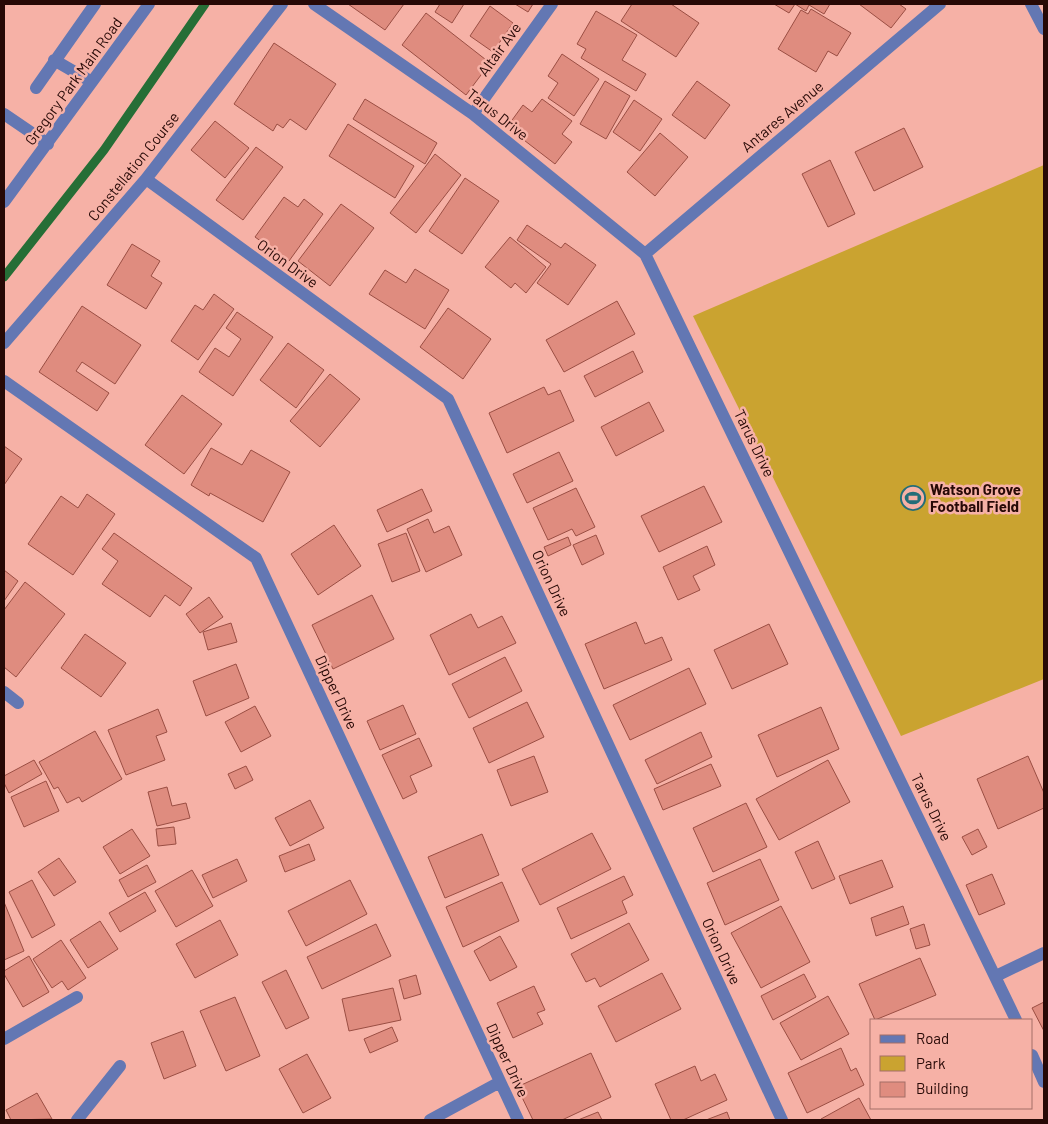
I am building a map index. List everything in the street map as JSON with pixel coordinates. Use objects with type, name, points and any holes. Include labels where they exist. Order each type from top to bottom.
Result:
[{"type":"street","points":[[36,88],[95,4]]},
{"type":"street","name":"Gregory Park Main Road","points":[[4,202],[149,4]]},
{"type":"street","name":"Constellation Course","points":[[4,343],[146,179],[282,4]]},
{"type":"street","name":"Tarus Drive","points":[[314,4],[472,114],[645,254],[1016,1019]]},
{"type":"street","name":"Altair Ave","points":[[472,114],[552,4]]},
{"type":"street","name":"Antares Avenue","points":[[645,254],[940,4]]},
{"type":"street","points":[[1031,4],[1044,29]]},
{"type":"street","points":[[54,60],[92,82]]},
{"type":"street","points":[[4,114],[48,144]]},
{"type":"street","name":"Orion Drive","points":[[146,179],[448,399],[782,1120]]},
{"type":"street","name":"Dipper Drive","points":[[4,381],[256,558],[518,1120]]},
{"type":"street","points":[[4,692],[18,703]]},
{"type":"street","points":[[996,976],[1044,953]]},
{"type":"street","points":[[4,1040],[77,997]]},
{"type":"street","points":[[1033,1057],[1044,1082]]},
{"type":"street","points":[[76,1120],[120,1066]]},
{"type":"street","points":[[430,1120],[500,1082]]},
{"type":"green space","name":"Watson Grove Football Field","points":[[1044,165],[1044,679],[901,736],[693,316]]},
{"type":"building","points":[[348,4],[404,4],[385,30]]},
{"type":"building","points":[[440,4],[464,4],[452,23],[435,12]]},
{"type":"building","points":[[515,4],[533,4],[528,12]]},
{"type":"building","points":[[632,4],[671,4],[699,23],[676,57],[621,21]]},
{"type":"building","points":[[774,4],[795,4],[789,13]]},
{"type":"building","points":[[795,4],[830,4],[824,14],[809,5],[806,11]]},
{"type":"building","points":[[859,4],[899,4],[906,9],[891,28]]},
{"type":"building","points":[[490,6],[513,23],[493,52],[470,36]]},
{"type":"building","points":[[811,9],[851,33],[837,56],[828,51],[816,72],[778,49],[801,10],[808,14]]},
{"type":"building","points":[[596,11],[637,35],[622,60],[646,74],[636,91],[581,58],[586,49],[577,44]]},
{"type":"building","points":[[426,13],[490,63],[466,95],[402,45]]},
{"type":"building","points":[[274,43],[336,84],[306,130],[290,119],[283,128],[277,124],[273,131],[234,104]]},
{"type":"building","points":[[562,54],[599,79],[574,116],[548,98],[558,83],[548,76]]},
{"type":"building","points":[[605,81],[630,96],[606,139],[580,124]]},
{"type":"building","points":[[697,81],[730,105],[705,139],[672,115]]},
{"type":"building","points":[[365,99],[437,143],[425,164],[353,119]]},
{"type":"building","points":[[542,99],[572,121],[562,134],[572,142],[555,164],[507,127],[523,105],[532,112]]},
{"type":"building","points":[[634,100],[662,119],[640,151],[613,132]]},
{"type":"building","points":[[215,121],[249,148],[225,178],[191,150]]},
{"type":"building","points":[[348,124],[414,166],[395,198],[329,156]]},
{"type":"building","points":[[904,128],[923,167],[874,191],[855,152]]},
{"type":"building","points":[[660,133],[688,157],[655,196],[627,172]]},
{"type":"building","points":[[256,147],[283,167],[243,220],[216,200]]},
{"type":"building","points":[[435,154],[461,175],[416,233],[390,213]]},
{"type":"building","points":[[830,160],[855,214],[828,227],[802,174]]},
{"type":"building","points":[[465,178],[499,201],[462,254],[429,231]]},
{"type":"building","points":[[284,197],[298,207],[304,199],[323,214],[289,261],[255,237]]},
{"type":"building","points":[[341,204],[374,228],[330,286],[298,261]]},
{"type":"building","points":[[527,225],[561,248],[565,243],[596,265],[568,305],[537,283],[551,264],[517,240]]},
{"type":"building","points":[[510,237],[546,267],[526,293],[515,283],[511,288],[485,267]]},
{"type":"building","points":[[132,244],[160,261],[151,276],[162,283],[146,309],[107,285]]},
{"type":"building","points":[[415,269],[449,290],[425,329],[369,294],[385,270],[406,283]]},
{"type":"building","points":[[214,294],[234,309],[198,360],[171,341],[195,305],[203,310]]},
{"type":"building","points":[[617,301],[635,334],[564,372],[546,340]]},
{"type":"building","points":[[82,306],[141,345],[115,384],[82,362],[76,371],[109,393],[97,411],[39,372]]},
{"type":"building","points":[[448,308],[491,339],[463,379],[420,347]]},
{"type":"building","points":[[237,312],[273,337],[233,396],[199,372],[215,348],[229,357],[241,339],[226,328]]},
{"type":"building","points":[[288,343],[324,370],[296,408],[260,380]]},
{"type":"building","points":[[633,351],[643,372],[595,397],[584,376]]},
{"type":"building","points":[[330,374],[360,399],[320,447],[290,421]]},
{"type":"building","points":[[544,387],[548,395],[560,390],[574,421],[507,453],[489,413]]},
{"type":"building","points":[[182,395],[222,424],[184,474],[145,445]]},
{"type":"building","points":[[649,402],[664,431],[616,456],[601,427]]},
{"type":"building","points":[[4,446],[22,459],[4,485]]},
{"type":"building","points":[[211,448],[242,465],[251,450],[290,472],[263,522],[210,493],[209,496],[191,485]]},
{"type":"building","points":[[559,452],[573,481],[527,503],[513,474]]},
{"type":"building","points":[[704,486],[722,522],[659,552],[641,516]]},
{"type":"building","points":[[576,488],[595,527],[576,536],[572,529],[548,540],[533,508]]},
{"type":"building","points":[[422,489],[432,511],[387,532],[377,510]]},
{"type":"building","points":[[87,494],[115,514],[73,575],[28,544],[61,496],[78,508]]},
{"type":"building","points":[[428,519],[434,533],[449,526],[462,555],[426,572],[407,529]]},
{"type":"building","points":[[334,525],[361,566],[318,595],[291,554]]},
{"type":"building","points":[[114,533],[192,588],[180,606],[165,595],[150,617],[102,584],[118,561],[102,549]]},
{"type":"building","points":[[406,533],[420,571],[392,582],[378,544]]},
{"type":"building","points":[[596,535],[604,554],[582,565],[573,545]]},
{"type":"building","points":[[568,537],[571,545],[548,556],[544,547]]},
{"type":"building","points":[[707,546],[715,565],[693,576],[700,590],[678,600],[663,567]]},
{"type":"building","points":[[4,570],[18,581],[4,601]]},
{"type":"building","points":[[25,582],[65,614],[16,677],[4,667],[4,610]]},
{"type":"building","points":[[372,595],[394,639],[333,669],[312,625]]},
{"type":"building","points":[[209,597],[223,617],[200,633],[186,614]]},
{"type":"building","points":[[471,614],[478,628],[502,616],[516,643],[449,675],[430,635]]},
{"type":"building","points":[[636,622],[645,644],[662,637],[672,660],[604,689],[585,644]]},
{"type":"building","points":[[231,623],[237,642],[208,650],[203,632]]},
{"type":"building","points":[[769,624],[788,664],[732,689],[714,650]]},
{"type":"building","points":[[85,634],[126,663],[101,697],[61,668]]},
{"type":"building","points":[[505,657],[522,691],[469,718],[452,684]]},
{"type":"building","points":[[236,664],[249,698],[206,716],[193,681]]},
{"type":"building","points":[[689,668],[706,704],[630,740],[613,705]]},
{"type":"building","points":[[527,702],[544,737],[489,763],[473,728]]},
{"type":"building","points":[[403,705],[416,734],[380,750],[367,721]]},
{"type":"building","points":[[255,706],[271,736],[241,752],[225,722]]},
{"type":"building","points":[[821,707],[839,749],[777,777],[758,735]]},
{"type":"building","points":[[158,709],[167,732],[156,736],[165,760],[126,775],[108,730]]},
{"type":"building","points":[[95,731],[122,779],[82,802],[79,797],[67,803],[58,787],[54,789],[39,762]]},
{"type":"building","points":[[701,732],[712,757],[657,784],[645,760]]},
{"type":"building","points":[[419,738],[432,766],[410,776],[417,792],[403,799],[382,755]]},
{"type":"building","points":[[534,756],[548,792],[511,806],[497,770]]},
{"type":"building","points":[[1028,756],[1044,793],[1044,808],[998,829],[977,779]]},
{"type":"building","points":[[34,760],[42,774],[9,793],[4,783],[4,776]]},
{"type":"building","points":[[828,760],[850,802],[779,840],[756,799]]},
{"type":"building","points":[[711,764],[721,786],[663,810],[654,789]]},
{"type":"building","points":[[246,766],[253,780],[235,789],[228,774]]},
{"type":"building","points":[[46,781],[59,811],[24,827],[11,797]]},
{"type":"building","points":[[167,787],[172,806],[186,803],[190,818],[157,826],[148,792]]},
{"type":"building","points":[[310,800],[324,828],[290,846],[275,818]]},
{"type":"building","points":[[746,803],[767,847],[713,872],[693,828]]},
{"type":"building","points":[[174,827],[176,844],[158,846],[156,829]]},
{"type":"building","points":[[132,829],[150,856],[120,874],[103,847]]},
{"type":"building","points":[[978,829],[987,847],[972,855],[962,837]]},
{"type":"building","points":[[592,833],[611,869],[540,905],[522,869]]},
{"type":"building","points":[[482,834],[499,875],[445,898],[428,857]]},
{"type":"building","points":[[818,841],[835,879],[812,889],[795,852]]},
{"type":"building","points":[[309,844],[315,860],[285,872],[279,856]]},
{"type":"building","points":[[59,858],[76,882],[54,896],[38,872]]},
{"type":"building","points":[[237,859],[247,881],[213,898],[202,875]]},
{"type":"building","points":[[760,859],[779,900],[725,925],[707,883]]},
{"type":"building","points":[[882,860],[893,887],[850,904],[839,876]]},
{"type":"building","points":[[147,865],[156,882],[128,897],[119,880]]},
{"type":"building","points":[[192,870],[213,906],[176,927],[155,891]]},
{"type":"building","points":[[992,874],[1005,904],[979,915],[966,885]]},
{"type":"building","points":[[624,876],[633,895],[622,901],[627,913],[571,939],[557,908]]},
{"type":"building","points":[[32,880],[55,925],[32,938],[9,892]]},
{"type":"building","points":[[350,880],[367,914],[306,946],[288,911]]},
{"type":"building","points":[[502,882],[519,921],[463,947],[446,907]]},
{"type":"building","points":[[145,892],[156,911],[120,932],[109,913]]},
{"type":"building","points":[[4,902],[24,951],[4,960]]},
{"type":"building","points":[[781,906],[810,962],[761,988],[731,933]]},
{"type":"building","points":[[903,906],[909,924],[876,936],[871,918]]},
{"type":"building","points":[[220,920],[238,955],[195,978],[176,944]]},
{"type":"building","points":[[100,921],[118,949],[88,968],[70,940]]},
{"type":"building","points":[[629,923],[649,960],[600,987],[595,978],[586,982],[571,954]]},
{"type":"building","points":[[376,924],[391,956],[322,989],[307,957]]},
{"type":"building","points":[[924,924],[930,945],[916,949],[910,929]]},
{"type":"building","points":[[500,936],[517,967],[490,981],[474,951]]},
{"type":"building","points":[[61,940],[86,978],[68,990],[62,981],[52,988],[33,959]]},
{"type":"building","points":[[29,956],[49,992],[23,1007],[4,971]]},
{"type":"building","points":[[920,958],[936,995],[875,1019],[859,984]]},
{"type":"building","points":[[286,970],[309,1018],[286,1029],[262,982]]},
{"type":"building","points":[[662,973],[681,1009],[616,1042],[598,1006]]},
{"type":"building","points":[[804,974],[816,997],[773,1020],[761,996]]},
{"type":"building","points":[[416,975],[421,994],[404,999],[399,980]]},
{"type":"building","points":[[534,986],[545,1010],[537,1013],[543,1024],[513,1038],[497,1003]]},
{"type":"building","points":[[393,988],[401,1020],[349,1031],[342,999]]},
{"type":"building","points":[[828,996],[849,1034],[801,1060],[780,1023]]},
{"type":"building","points":[[235,997],[260,1056],[226,1071],[200,1011]]},
{"type":"building","points":[[1044,1002],[1044,1031],[1032,1008]]},
{"type":"building","points":[[392,1027],[398,1041],[370,1053],[364,1039]]},
{"type":"building","points":[[183,1031],[196,1066],[164,1079],[151,1043]]},
{"type":"building","points":[[841,1048],[851,1071],[856,1068],[864,1085],[807,1113],[788,1073]]},
{"type":"building","points":[[591,1053],[611,1097],[562,1120],[533,1120],[517,1087]]},
{"type":"building","points":[[307,1054],[331,1098],[303,1113],[279,1069]]},
{"type":"building","points":[[695,1066],[701,1081],[715,1074],[727,1100],[683,1120],[671,1120],[655,1084]]},
{"type":"building","points":[[37,1093],[52,1119],[11,1120],[6,1110]]},
{"type":"building","points":[[859,1098],[871,1120],[821,1119]]},
{"type":"building","points":[[598,1112],[602,1120],[578,1120]]},
{"type":"building","points":[[727,1112],[730,1120],[706,1120]]},
{"type":"waterway","points":[[4,277],[104,150],[205,4]]},
{"type":"place","name":"Watson Grove Football Field","points":[[913,498]]}]
